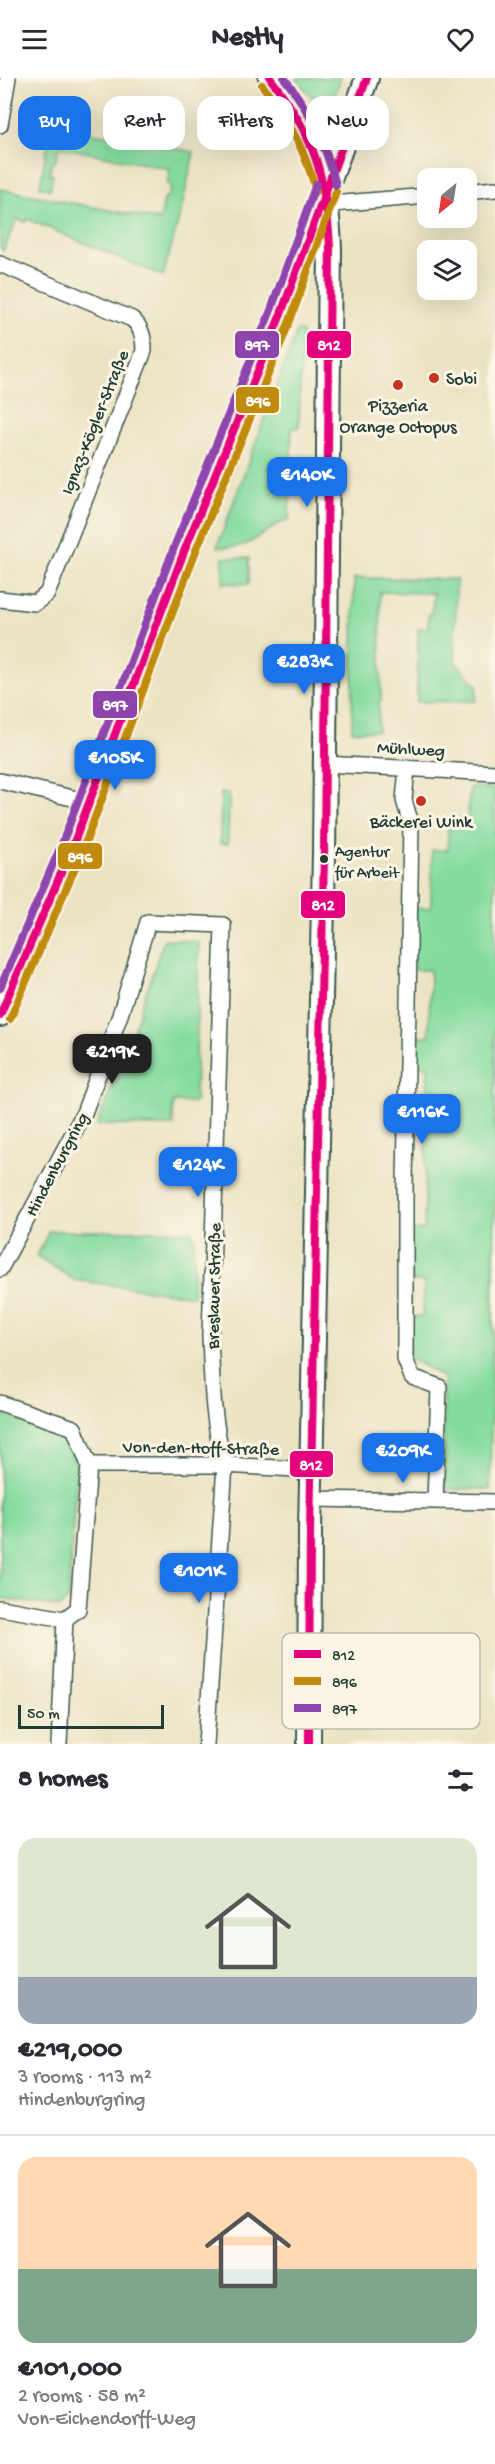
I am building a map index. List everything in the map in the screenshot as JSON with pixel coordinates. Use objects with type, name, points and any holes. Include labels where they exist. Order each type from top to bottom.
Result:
[{"type":"main road","points":[[270,78],[297,113],[319,159],[325,199],[330,309],[309,1633]]},
{"type":"main road","points":[[0,1015],[73,845],[186,549],[281,314],[325,199],[367,78]]},
{"type":"main road","points":[[309,1729],[309,1744]]},
{"type":"street","points":[[0,125],[8,78]]},
{"type":"street","points":[[477,191],[495,189]]},
{"type":"street","points":[[325,199],[417,196]]},
{"type":"street","name":"Ignaz-Kögler-Straße","points":[[0,264],[132,319],[138,323],[142,332],[144,351],[47,594],[35,603],[0,598]]},
{"type":"street","name":"Mühlweg","points":[[324,764],[495,773]]},
{"type":"street","points":[[407,768],[404,800],[411,824],[405,1184],[405,1359],[412,1377],[439,1387],[435,1501]]},
{"type":"street","points":[[0,781],[89,802]]},
{"type":"street","name":"Hindenburgring","points":[[0,1269],[84,1113],[120,1015],[148,922],[223,925]]},
{"type":"street","name":"Breslauer Straße","points":[[206,1744],[225,1465],[218,1443],[213,1401],[210,1336],[223,925]]},
{"type":"street","points":[[0,1402],[74,1428],[89,1465],[78,1609],[65,1619],[0,1608]]},
{"type":"street","name":"Von-den-Hoff-Straße","points":[[89,1465],[225,1465],[311,1470]]},
{"type":"street","points":[[310,1499],[495,1502]]},
{"type":"street","points":[[59,1744],[65,1619]]},
{"type":"green space","points":[[295,78],[341,78],[334,96],[311,96]]},
{"type":"green space","points":[[91,133],[103,135],[103,150],[194,152],[163,276],[27,219],[25,222],[17,219],[3,251],[0,247],[0,189],[160,220],[165,197],[168,198],[171,185],[167,184],[170,169],[74,150],[91,150]]},
{"type":"green space","points":[[47,150],[58,150],[49,174],[53,175],[50,189],[40,187]]},
{"type":"green space","points":[[297,331],[302,332],[299,427],[292,429],[289,519],[248,543],[240,546],[217,547]]},
{"type":"green space","points":[[223,558],[249,558],[249,584],[223,583]]},
{"type":"green space","points":[[354,578],[456,579],[455,662],[477,685],[476,701],[417,702],[418,629],[428,628],[428,615],[431,615],[434,593],[380,592],[381,702],[379,702],[378,731],[352,731]]},
{"type":"green space","points":[[470,787],[495,789],[495,1216],[490,1489],[444,1489],[443,1377],[410,1358],[410,1318],[423,1315],[424,1282],[407,1280],[409,1231],[424,1230],[428,1066],[413,1066],[413,1037],[429,1036],[430,970],[414,970],[414,908],[431,908],[432,850],[448,850],[448,819],[467,820]]},
{"type":"green space","points":[[221,793],[229,793],[228,844],[220,844]]},
{"type":"green space","points":[[164,939],[199,942],[195,1102],[173,1102],[173,1126],[97,1125],[134,1029]]},
{"type":"green space","points":[[49,1231],[191,1231],[194,1236],[193,1296],[74,1280],[37,1256]]},
{"type":"green space","points":[[0,1414],[66,1437],[77,1465],[68,1600],[60,1607],[0,1598]]},
{"type":"transit line","name":"812","points":[[270,78],[308,138],[321,178],[330,248],[324,854],[310,1633]]},
{"type":"transit line","name":"897","points":[[284,78],[302,103],[316,129],[336,185]]},
{"type":"transit line","name":"812","points":[[0,1015],[73,845],[185,549],[281,314],[367,78]]},
{"type":"transit line","name":"896","points":[[262,85],[280,109],[295,135],[316,191]]},
{"type":"transit line","name":"897","points":[[0,988],[63,841],[175,545],[271,310],[316,184]]},
{"type":"transit line","name":"896","points":[[10,1019],[83,849],[195,553],[291,318],[336,192]]},
{"type":"transit line","name":"812","points":[[309,1729],[309,1744]]},
{"type":"place","name":"Sobi","points":[[434,378]]},
{"type":"place","name":"Pizzeria Orange Octopus","points":[[398,385]]},
{"type":"place","name":"Bäckerei Wink","points":[[421,801]]},
{"type":"place","name":"Agentur für Arbeit","points":[[324,859]]}]
